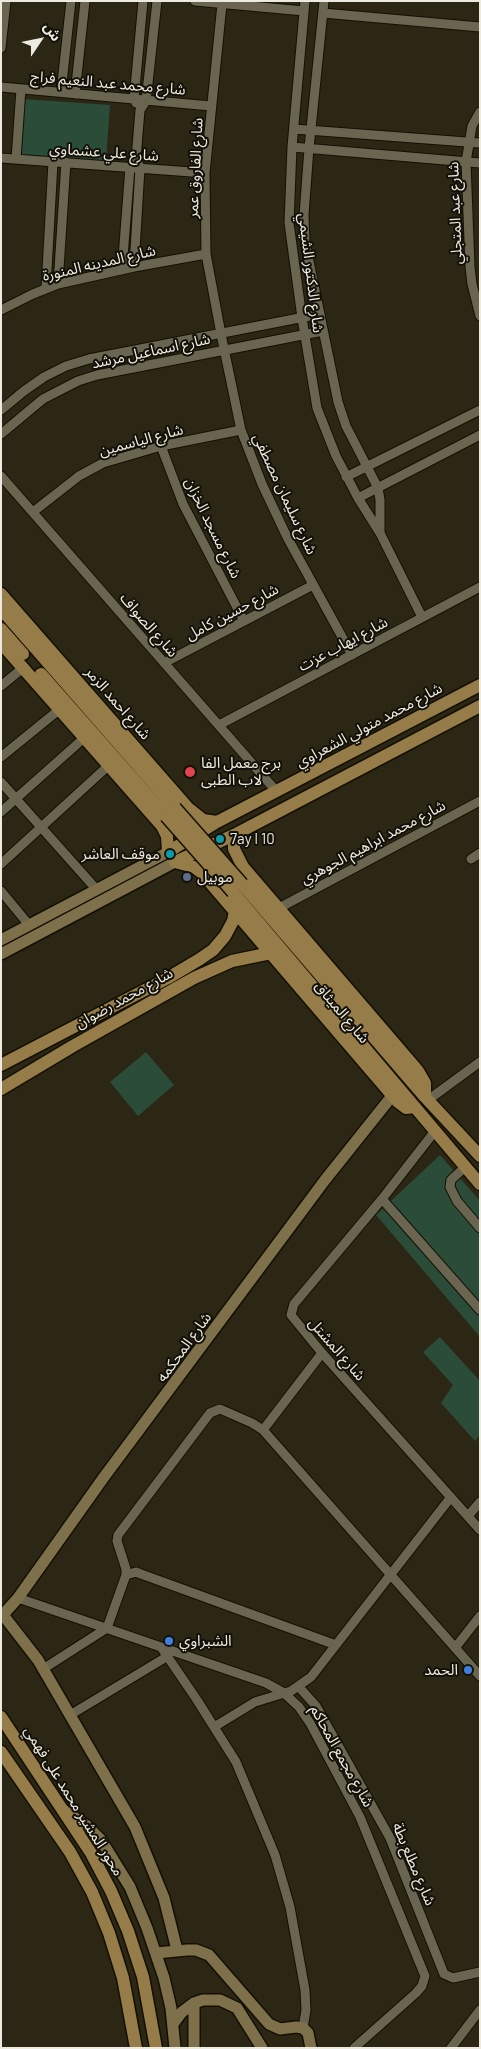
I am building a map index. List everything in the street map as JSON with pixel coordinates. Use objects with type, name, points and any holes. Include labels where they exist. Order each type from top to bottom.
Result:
[{"type":"main road","name":"شارع احمد الزمر","points":[[1,594],[188,808],[203,820],[217,822]]},
{"type":"main road","points":[[1,609],[242,884],[426,1098]]},
{"type":"main road","points":[[1,630],[233,892],[415,1107]]},
{"type":"main road","points":[[1,643],[162,826],[168,836],[172,857],[234,835],[480,706]]},
{"type":"main road","name":"شارع محمد متولي الشعراوي","points":[[172,857],[217,822],[480,685]]},
{"type":"main road","points":[[312,773],[311,783],[317,788],[322,789]]},
{"type":"main road","points":[[291,784],[301,787],[303,793],[301,800]]},
{"type":"main road","points":[[162,826],[177,824],[183,819],[188,808]]},
{"type":"main road","name":"شارع الميثاق","points":[[234,835],[234,849],[239,862],[418,1071],[425,1083],[426,1098],[480,1156]]},
{"type":"main road","name":"شارع الميثاق","points":[[172,857],[198,870],[214,886],[392,1096],[406,1108],[415,1107],[480,1184]]},
{"type":"main road","points":[[214,886],[222,870],[239,862]]},
{"type":"main road","name":"شارع محمد رضوان","points":[[1,1065],[168,978],[200,959],[220,943],[230,929],[235,911]]},
{"type":"main road","points":[[220,943],[229,949],[232,961]]},
{"type":"main road","name":"شارع محمد رضوان","points":[[1,1089],[194,978],[232,961],[270,953]]},
{"type":"main road","name":"محور المشير محمد على فهمي","points":[[1,1717],[102,1872],[126,1925],[143,1977],[156,2048]]},
{"type":"main road","name":"محور المشير محمد على فهمي","points":[[1,1752],[70,1852],[92,1892],[109,1933],[123,1978],[136,2048]]},
{"type":"street","points":[[1,48],[6,1]]},
{"type":"street","points":[[61,92],[71,1]]},
{"type":"street","points":[[75,94],[85,1]]},
{"type":"street","points":[[140,110],[134,99],[143,1]]},
{"type":"street","points":[[134,267],[140,168],[136,159],[140,110],[146,101],[157,1]]},
{"type":"street","points":[[195,1],[222,4],[304,6]]},
{"type":"street","name":"شارع الدكتور الشيمي","points":[[324,1],[310,131],[305,233],[338,402],[346,426],[378,488],[380,533]]},
{"type":"street","name":"شارع الفاروق عمر","points":[[221,334],[206,254],[205,173],[222,4]]},
{"type":"street","name":"شارع الدكتور الشيمي","points":[[304,6],[292,147],[289,223],[317,408],[326,434],[346,477],[380,533],[422,617]]},
{"type":"street","points":[[323,13],[480,28]]},
{"type":"street","name":"شارع محمد عبد النعيم فراج","points":[[1,87],[211,106]]},
{"type":"street","points":[[16,159],[21,89]]},
{"type":"street","name":"شارع عبد المتجلي","points":[[480,112],[472,126],[466,162],[470,267],[480,316]]},
{"type":"street","points":[[294,129],[480,143]]},
{"type":"street","points":[[292,147],[480,163]]},
{"type":"street","name":"شارع علي عشماوي","points":[[1,158],[205,173]]},
{"type":"street","points":[[122,270],[130,167],[136,159]]},
{"type":"street","points":[[46,288],[53,162]]},
{"type":"street","points":[[58,284],[66,162]]},
{"type":"street","name":"شارع المدينه المنورة","points":[[1,310],[58,284],[134,267],[206,254]]},
{"type":"street","name":"شارع اسماعيل مرشد","points":[[1,410],[44,377],[66,366],[89,359],[320,314]]},
{"type":"street","name":"شارع اسماعيل مرشد","points":[[1,434],[43,399],[78,381],[97,375],[323,331]]},
{"type":"street","name":"شارع سليمان مصطفي","points":[[221,334],[241,430],[262,484],[287,537],[352,655]]},
{"type":"street","points":[[346,477],[480,410]]},
{"type":"street","name":"شارع الياسمين","points":[[33,512],[91,469],[116,458],[162,446],[241,430]]},
{"type":"street","points":[[358,498],[480,435]]},
{"type":"street","name":"شارع مسجد الخزان","points":[[162,446],[183,504],[244,621]]},
{"type":"street","name":"شارع الصواف","points":[[1,476],[277,792]]},
{"type":"street","name":"شارع حسين كامل","points":[[164,663],[313,585]]},
{"type":"street","name":"شارع ايهاب عزت","points":[[219,725],[480,587]]},
{"type":"street","points":[[1,686],[24,667]]},
{"type":"street","points":[[1,757],[60,709]]},
{"type":"street","points":[[1,812],[84,738]]},
{"type":"street","points":[[1,864],[108,766]]},
{"type":"street","points":[[1,782],[97,890]]},
{"type":"street","name":"شارع محمد ابراهيم الجوهري","points":[[278,908],[480,801]]},
{"type":"street","points":[[471,859],[480,854]]},
{"type":"street","points":[[1,940],[97,890],[172,857]]},
{"type":"street","points":[[1,954],[172,857]]},
{"type":"street","points":[[1,891],[29,925]]},
{"type":"street","points":[[426,1098],[480,1062]]},
{"type":"street","name":"شارع المحكمه","points":[[2,1616],[18,1598],[120,1455],[325,1180],[392,1096]]},
{"type":"street","name":"شارع المشتل","points":[[435,1131],[382,1199],[291,1309],[294,1320],[322,1353],[480,1530]]},
{"type":"street","points":[[465,1167],[451,1180],[450,1188],[457,1201],[480,1228]]},
{"type":"street","points":[[382,1199],[480,1310]]},
{"type":"street","points":[[263,1430],[322,1353]]},
{"type":"street","points":[[43,1669],[107,1628],[126,1575],[126,1569],[116,1541],[118,1535],[210,1413],[216,1409],[225,1410],[263,1430],[480,1676]]},
{"type":"street","points":[[214,1727],[256,1702],[299,1687],[311,1678],[451,1497]]},
{"type":"street","points":[[468,1516],[480,1502]]},
{"type":"street","points":[[126,1575],[136,1572],[336,1645]]},
{"type":"street","name":"شارع مجمع المحاكم","points":[[18,1598],[266,1683],[284,1693],[310,1723],[351,1798],[368,1834],[425,1976],[422,1986],[416,1993],[354,2048]]},
{"type":"street","points":[[2,1616],[43,1669],[119,1798],[149,1858],[164,1898],[178,1950]]},
{"type":"street","points":[[455,1648],[480,1616]]},
{"type":"street","points":[[161,1647],[236,1762],[275,1856],[290,1907],[304,1990],[306,2010],[303,2028]]},
{"type":"street","points":[[70,1715],[168,1656]]},
{"type":"street","name":"شارع مطلع بطة","points":[[299,1687],[316,1706],[390,1838],[444,1974],[454,1978],[480,1972]]},
{"type":"street","points":[[62,1809],[86,1824],[108,1849],[136,1901],[156,1953],[168,1993],[175,2048]]},
{"type":"street","points":[[156,1953],[196,1950],[209,1956],[269,2024],[276,2028],[303,2028],[308,2033],[311,2048]]},
{"type":"street","points":[[172,2024],[182,2012],[194,2003],[212,1999],[225,2002],[237,2008],[262,2048]]},
{"type":"street","points":[[194,2003],[194,2048]]},
{"type":"street","points":[[451,2048],[480,2010]]},
{"type":"street","points":[[245,2020],[257,2011]]},
{"type":"street","points":[[363,2040],[370,2048]]},
{"type":"green space","points":[[23,99],[110,105],[106,161],[20,156]]},
{"type":"green space","points":[[146,1052],[174,1085],[138,1116],[110,1082]]},
{"type":"green space","points":[[440,1155],[480,1201],[480,1337],[376,1215]]},
{"type":"green space","points":[[440,1337],[480,1381],[480,1435],[475,1441],[441,1403],[453,1385],[423,1352]]},
{"type":"place","name":"برج معمل الفا لاب الطبى","points":[[190,772]]},
{"type":"place","name":"7ay l 10","points":[[220,839]]},
{"type":"place","name":"موقف العاشر","points":[[170,854]]},
{"type":"place","name":"موبيل","points":[[187,877]]},
{"type":"place","name":"الشبراوي","points":[[169,1641]]},
{"type":"place","name":"الحمد","points":[[468,1670]]}]
